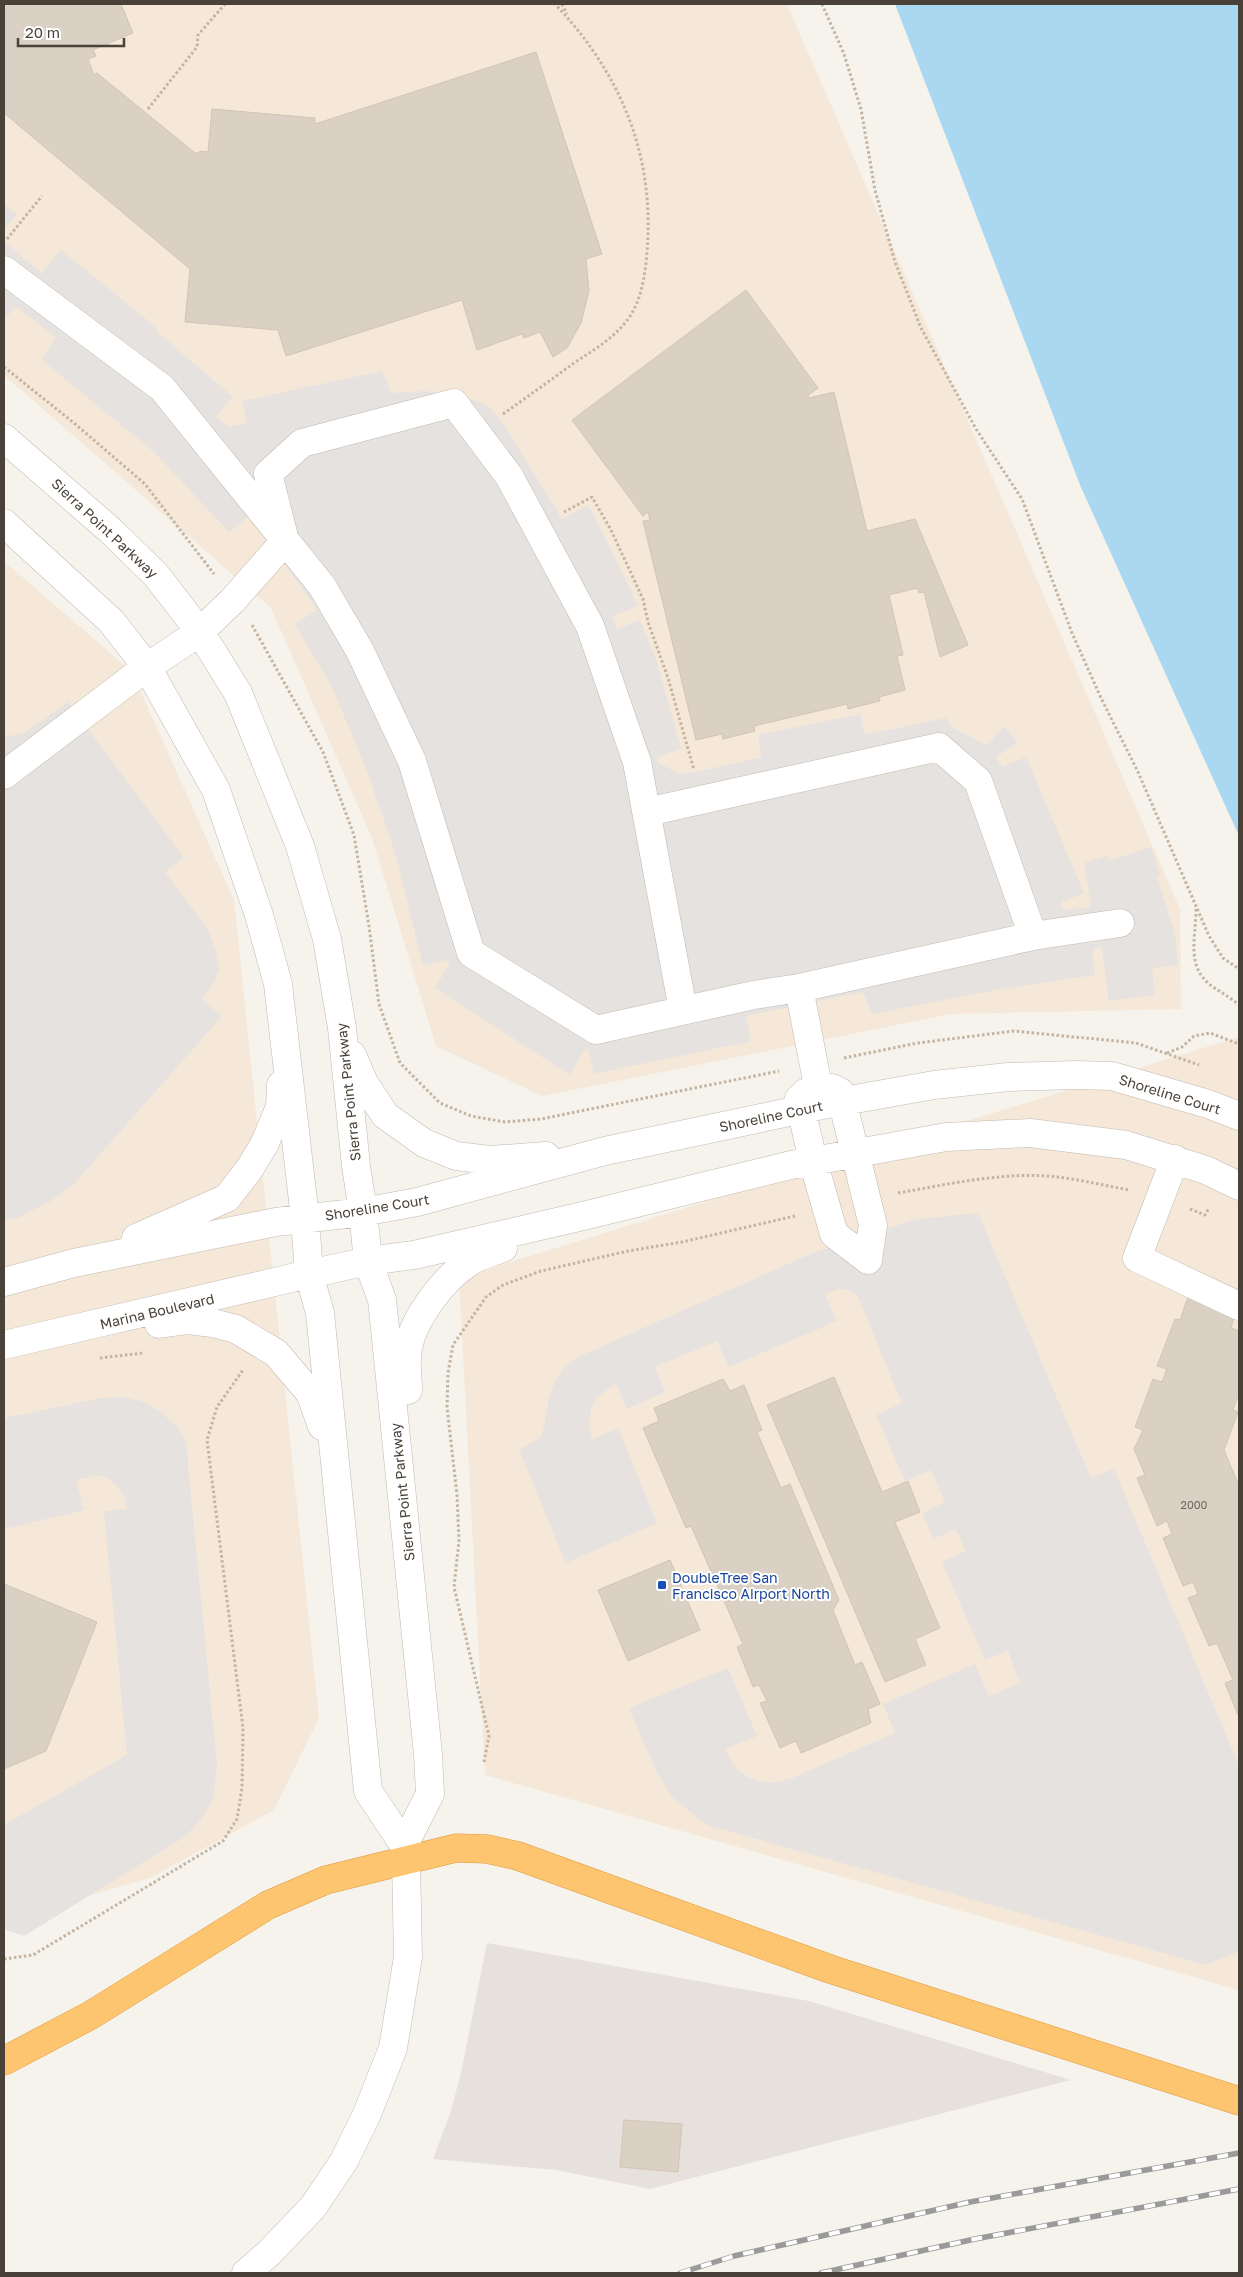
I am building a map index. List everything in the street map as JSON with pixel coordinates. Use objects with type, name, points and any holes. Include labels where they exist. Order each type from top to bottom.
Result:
[{"type":"highway","points":[[4,2061],[91,2015],[268,1905],[326,1880],[405,1853],[456,1848],[487,1849],[518,1856],[830,1969],[1239,2101]]},
{"type":"street","points":[[4,270],[162,388],[322,586],[360,650],[412,761],[471,953],[596,1030],[1033,936],[1120,923]]},
{"type":"street","points":[[286,542],[268,474],[302,443],[454,403],[509,476],[590,626],[637,762],[683,1010]]},
{"type":"street","name":"Sierra Point Parkway","points":[[4,438],[111,531],[156,575],[200,632],[238,693],[300,846],[327,939],[342,1028],[368,1262],[384,1309],[430,1794],[405,1853],[408,1957],[393,2048],[367,2114],[344,2161],[313,2207],[269,2253],[246,2273]]},
{"type":"street","points":[[4,524],[111,621],[148,667],[216,790],[259,915],[278,984],[310,1274],[320,1313],[368,1791],[405,1853]]},
{"type":"street","points":[[4,775],[148,667],[200,632],[233,600],[286,542]]},
{"type":"street","points":[[646,812],[939,747],[978,781],[1033,936]]},
{"type":"street","points":[[74,1263],[184,1218],[227,1198],[250,1168],[264,1145],[280,1107],[282,1067],[278,984]]},
{"type":"street","points":[[798,988],[817,1081]]},
{"type":"street","points":[[342,1028],[364,1083],[386,1115],[424,1143],[456,1156],[490,1160],[605,1152]]},
{"type":"street","name":"Shoreline Court","points":[[305,1218],[363,1212],[458,1193],[605,1152],[842,1101],[934,1086],[1008,1078],[1077,1075],[1112,1076],[1208,1104],[1239,1116]]},
{"type":"street","points":[[817,1081],[840,1092],[873,1225],[868,1260],[834,1234],[813,1161],[799,1099],[817,1081]]},
{"type":"street","points":[[310,1274],[414,1255],[813,1161],[946,1137],[1030,1133],[1126,1145],[1206,1170],[1239,1186]]},
{"type":"street","points":[[1175,1159],[1137,1258],[1239,1306]]},
{"type":"street","points":[[409,1561],[415,1532],[410,1471],[407,1355],[421,1316],[447,1279],[471,1260],[583,1216]]},
{"type":"street","points":[[4,1282],[74,1263],[305,1218]]},
{"type":"street","name":"Marina Boulevard","points":[[14,1343],[310,1274]]},
{"type":"street","points":[[14,1343],[188,1320],[213,1323],[236,1329],[276,1352],[310,1393],[335,1460]]},
{"type":"path","points":[[148,109],[197,47],[198,36],[225,4]]},
{"type":"path","points":[[508,422],[503,414],[609,339],[625,323],[636,307],[644,277],[649,230],[646,189],[636,136],[609,74],[568,18],[554,4]]},
{"type":"path","points":[[562,4],[568,18]]},
{"type":"path","points":[[822,4],[844,54],[861,109],[875,190],[895,262],[921,328],[976,429],[1022,499],[1072,633],[1101,698],[1138,772],[1209,936],[1223,958],[1239,969]]},
{"type":"path","points":[[6,241],[42,196]]},
{"type":"path","points":[[559,504],[564,512],[592,497],[611,530],[643,598],[648,622],[678,713],[700,801]]},
{"type":"path","points":[[1196,906],[1196,937],[1193,953],[1196,969],[1212,986],[1239,1005]]},
{"type":"path","points":[[1166,1053],[1182,1047],[1194,1036],[1210,1033],[1239,1044]]},
{"type":"path","points":[[893,1194],[965,1181],[1012,1177],[1057,1177],[1139,1192]]},
{"type":"path","points":[[1187,1208],[1205,1215]]},
{"type":"path","points":[[484,1762],[489,1736],[454,1587],[459,1541],[457,1495],[447,1407],[448,1373],[453,1345],[486,1297],[503,1285],[541,1270],[628,1251],[682,1242],[798,1216]]},
{"type":"path","points":[[98,1358],[153,1352]]},
{"type":"path","points":[[4,1959],[33,1955],[199,1856],[223,1841],[237,1819],[242,1788],[242,1728],[207,1440],[217,1407],[246,1367]]},
{"type":"shaded area","points":[[4,4],[787,4],[1180,909],[1181,1009],[951,1014],[542,1096],[436,1046],[372,838],[271,608],[4,375]]},
{"type":"shaded area","points":[[4,204],[17,215],[4,229]]},
{"type":"shaded area","points":[[4,242],[42,273],[61,250],[157,328],[156,331],[233,397],[216,416],[220,421],[229,426],[244,424],[247,421],[242,401],[382,371],[391,393],[426,391],[478,401],[490,408],[505,426],[562,519],[588,505],[638,606],[612,616],[617,629],[640,620],[657,662],[681,749],[657,757],[658,763],[678,773],[691,773],[762,757],[758,735],[860,714],[865,735],[946,718],[953,728],[985,744],[989,743],[1004,726],[1018,742],[996,757],[1002,767],[1026,757],[1084,893],[1062,902],[1061,907],[1064,910],[1089,907],[1091,904],[1084,863],[1107,856],[1110,861],[1151,847],[1160,875],[1157,877],[1175,934],[1178,965],[1152,968],[1155,995],[1109,1001],[1100,947],[1092,953],[1095,975],[1001,989],[872,1014],[863,992],[746,1016],[751,1041],[594,1074],[588,1050],[585,1049],[570,1075],[435,988],[450,963],[446,960],[423,966],[395,852],[367,771],[332,687],[295,624],[317,610],[250,515],[229,532],[154,452],[41,359],[56,338],[16,306],[4,320]]},
{"type":"shaded area","points":[[4,561],[132,672],[234,900],[319,1718],[274,1810],[150,1878],[4,1920]]},
{"type":"shaded area","points":[[68,702],[184,858],[165,872],[209,931],[219,968],[215,981],[202,999],[222,1016],[74,1184],[49,1202],[20,1217],[4,1221],[4,737],[24,733]]},
{"type":"shaded area","points":[[1239,1037],[1239,1990],[485,1775],[459,1278]]},
{"type":"shaded area","points":[[978,1213],[1091,1478],[1114,1469],[1239,1766],[1239,1951],[1206,1965],[707,1825],[673,1798],[656,1771],[629,1708],[728,1668],[757,1736],[725,1749],[734,1766],[747,1777],[769,1783],[790,1779],[895,1733],[883,1704],[975,1664],[989,1696],[1020,1683],[1008,1651],[985,1660],[942,1562],[966,1551],[956,1529],[933,1539],[923,1513],[945,1502],[931,1470],[905,1481],[876,1415],[902,1403],[858,1297],[849,1290],[837,1289],[825,1295],[837,1321],[729,1367],[717,1341],[655,1367],[665,1392],[627,1409],[616,1384],[597,1397],[591,1409],[589,1423],[592,1440],[618,1428],[657,1523],[566,1563],[519,1450],[542,1436],[554,1384],[563,1369],[578,1357],[813,1253],[917,1219]]},
{"type":"shaded area","points":[[123,1397],[144,1402],[163,1414],[179,1429],[186,1443],[217,1765],[213,1799],[201,1819],[186,1836],[24,1936],[4,1929],[4,1825],[127,1755],[104,1511],[127,1509],[124,1495],[116,1485],[106,1477],[95,1476],[76,1480],[84,1510],[4,1529],[4,1418],[101,1398]]},
{"type":"shaded area","points":[[487,1943],[809,2001],[1071,2080],[650,2189],[556,2170],[433,2159],[450,2114],[461,2073]]},
{"type":"water","points":[[895,4],[1239,4],[1239,836],[1080,485]]},
{"type":"building","points":[[4,4],[121,4],[133,33],[93,50],[96,56],[88,59],[94,75],[97,73],[195,153],[200,151],[208,152],[212,109],[315,118],[315,124],[536,52],[602,254],[586,259],[589,291],[581,323],[567,348],[553,357],[540,332],[524,338],[522,334],[477,350],[462,300],[286,356],[278,330],[185,322],[190,269],[4,113]]},
{"type":"building","points":[[746,290],[818,388],[808,395],[809,398],[834,392],[867,531],[915,519],[968,645],[940,657],[924,592],[919,593],[917,588],[889,595],[903,655],[897,656],[905,690],[879,697],[880,701],[848,709],[847,704],[754,726],[755,731],[723,739],[722,734],[696,740],[643,521],[650,520],[648,512],[643,516],[572,420]]},
{"type":"building","points":[[1189,1294],[1229,1309],[1226,1316],[1234,1318],[1231,1328],[1239,1331],[1239,1398],[1237,1398],[1233,1410],[1238,1412],[1224,1450],[1239,1486],[1238,1715],[1225,1683],[1233,1680],[1217,1643],[1209,1646],[1188,1598],[1198,1594],[1193,1582],[1183,1586],[1163,1538],[1172,1534],[1167,1521],[1157,1526],[1137,1478],[1145,1475],[1134,1449],[1143,1430],[1135,1427],[1153,1379],[1162,1382],[1167,1369],[1157,1366],[1175,1319],[1180,1320]]},
{"type":"building","points":[[834,1377],[882,1492],[908,1481],[920,1512],[895,1522],[940,1628],[915,1639],[926,1665],[885,1682],[767,1405]]},
{"type":"building","points":[[723,1379],[730,1391],[744,1385],[762,1430],[757,1432],[781,1488],[790,1484],[839,1600],[833,1610],[855,1665],[862,1662],[880,1704],[868,1709],[871,1723],[801,1753],[796,1741],[780,1748],[760,1703],[767,1701],[759,1685],[753,1687],[737,1647],[743,1644],[691,1526],[686,1528],[643,1428],[659,1421],[654,1408]]},
{"type":"building","points":[[670,1560],[700,1630],[628,1661],[598,1590]]},
{"type":"building","points":[[4,1584],[97,1622],[46,1751],[4,1769]]},
{"type":"building","points":[[624,2120],[682,2124],[678,2172],[620,2167]]},
{"type":"railway","points":[[680,2273],[734,2256],[970,2202],[1239,2153]]},
{"type":"railway","points":[[821,2273],[975,2239],[1239,2189]]},
{"type":"place","name":"DoubleTree San Francisco Airport North","points":[[662,1585]]}]
